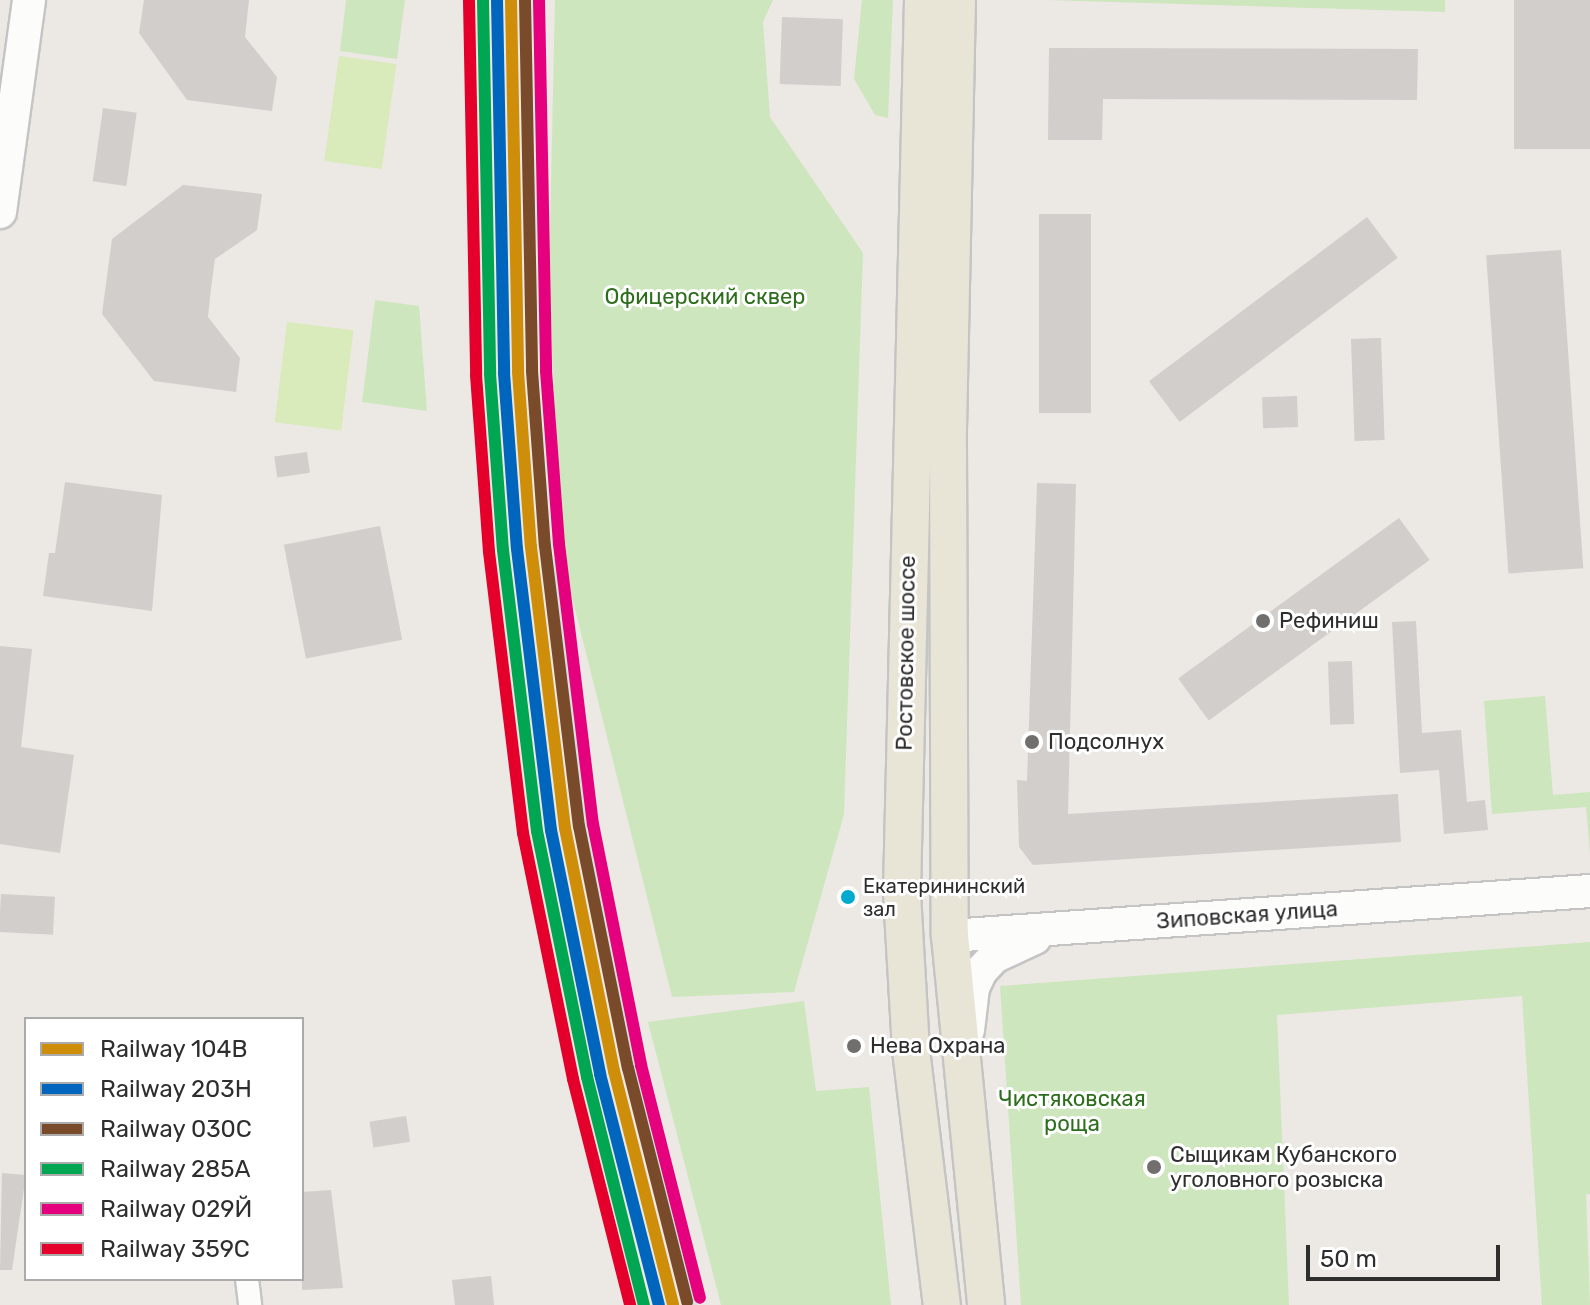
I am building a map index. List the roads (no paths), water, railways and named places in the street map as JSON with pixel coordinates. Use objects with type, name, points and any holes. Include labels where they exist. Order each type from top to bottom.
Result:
[{"type":"main road","name":"Ростовское шоссе","points":[[923,0],[904,939],[911,1050],[942,1305]]},
{"type":"main road","name":"Ростовское шоссе","points":[[957,0],[948,446],[950,936],[968,1146],[986,1305]]},
{"type":"main road","name":"Зиповская улица","points":[[904,939],[950,936]]},
{"type":"street","points":[[0,212],[29,0]]},
{"type":"street","points":[[949,879],[977,915],[1054,929]]},
{"type":"street","name":"Зиповская улица","points":[[950,936],[1590,891]]},
{"type":"street","points":[[968,1146],[973,1114],[968,1023],[973,988],[994,957],[1054,929]]},
{"type":"street","points":[[247,1281],[250,1305]]},
{"type":"railway","points":[[555,562],[587,823],[631,1057],[694,1305]]},
{"type":"rail line","name":"203Н","points":[[497,0],[504,373],[517,549],[551,830],[600,1074],[659,1305]]},
{"type":"rail line","name":"104В","points":[[511,0],[518,372],[531,547],[565,828],[614,1071],[673,1305]]},
{"type":"rail line","name":"030C","points":[[525,0],[532,371],[545,546],[579,826],[628,1068],[687,1302]]},
{"type":"rail line","name":"029Й","points":[[539,0],[546,371],[559,544],[593,824],[641,1065],[700,1298]]},
{"type":"rail line","name":"359С","points":[[469,1],[476,375],[489,552],[523,833],[573,1079],[630,1305]]},
{"type":"rail line","name":"285А","points":[[483,1],[490,374],[503,550],[537,831],[587,1077],[644,1305]]},
{"type":"place","name":"Рефиниш","points":[[1263,621]]},
{"type":"place","name":"Подсолнух","points":[[1032,742]]},
{"type":"place","name":"Екатерининский зал","points":[[848,897]]},
{"type":"place","name":"Нева Охрана","points":[[854,1046]]},
{"type":"place","name":"Сыщикам Кубанского уголовного розыска","points":[[1154,1167]]},
{"type":"park label","name":"Офицерский сквер","points":[[705,297]]},
{"type":"park label","name":"Чистяковская роща","points":[[1072,1110]]}]
